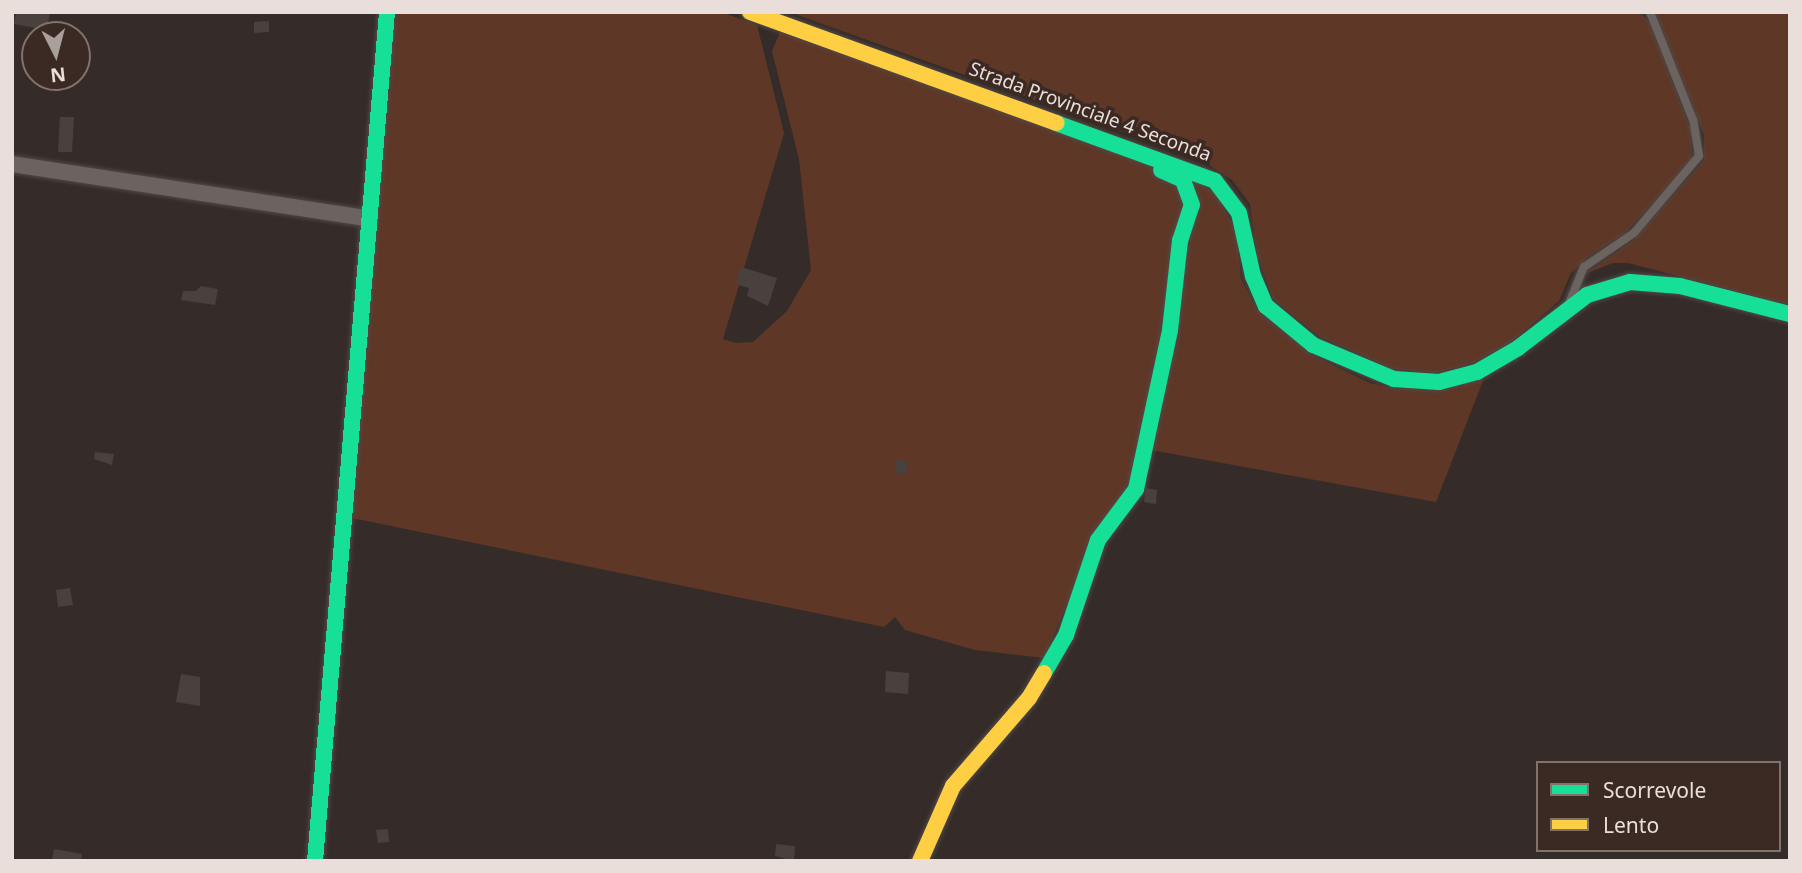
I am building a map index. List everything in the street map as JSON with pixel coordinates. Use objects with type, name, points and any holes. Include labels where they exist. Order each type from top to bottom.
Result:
[{"type":"street","points":[[315,861],[387,12]]},
{"type":"street","name":"Strada Provinciale 4 Seconda","points":[[750,12],[1198,172],[1227,191],[1239,213],[1253,276],[1266,306],[1313,345],[1368,372],[1415,383],[1456,379],[1498,361],[1567,307],[1609,287],[1653,282],[1790,314]]},
{"type":"street","points":[[920,861],[953,786],[1029,698],[1066,635],[1098,540],[1136,489],[1170,330],[1180,241],[1192,205],[1184,180],[1156,168],[1141,152]]},
{"type":"street","points":[[12,164],[370,219]]},
{"type":"lane","points":[[1567,307],[1584,267],[1634,233],[1699,156],[1693,120],[1650,12]]},
{"type":"shaded area","points":[[395,12],[721,12],[757,25],[784,133],[723,339],[736,343],[753,342],[787,311],[811,270],[799,159],[772,51],[780,32],[1139,159],[1185,191],[1137,468],[1083,567],[1044,658],[975,650],[905,630],[895,617],[884,627],[352,518]]},
{"type":"shaded area","points":[[789,12],[1640,12],[1649,22],[1691,130],[1692,161],[1624,234],[1589,256],[1571,273],[1559,301],[1510,343],[1473,363],[1436,373],[1393,369],[1320,337],[1273,299],[1257,254],[1250,204],[1232,180],[1202,160],[1206,147],[1196,144],[1191,156]]},
{"type":"shaded area","points":[[1655,12],[1790,12],[1790,305],[1628,263],[1613,263],[1585,274],[1634,240],[1704,160],[1704,135]]},
{"type":"shaded area","points":[[1189,177],[1215,193],[1236,230],[1241,279],[1258,311],[1312,355],[1370,383],[1397,389],[1484,378],[1436,502],[1151,450]]},
{"type":"building","points":[[16,12],[50,12],[48,21],[21,21],[21,25],[14,24]]},
{"type":"building","points":[[269,21],[269,32],[254,33],[254,22]]},
{"type":"building","points":[[60,117],[74,117],[72,152],[58,152]]},
{"type":"building","points":[[741,267],[777,278],[768,306],[747,296],[749,288],[736,284]]},
{"type":"building","points":[[201,286],[218,289],[215,305],[181,300],[183,291],[196,291]]},
{"type":"building","points":[[95,452],[114,454],[112,465],[94,459]]},
{"type":"building","points":[[896,460],[908,461],[907,473],[896,473]]},
{"type":"building","points":[[1146,488],[1157,490],[1156,504],[1144,502]]},
{"type":"building","points":[[70,588],[73,605],[58,607],[56,590]]},
{"type":"building","points":[[886,671],[909,673],[908,694],[885,692]]},
{"type":"building","points":[[181,674],[200,677],[200,706],[176,702]]},
{"type":"building","points":[[388,829],[389,842],[378,843],[376,830]]},
{"type":"building","points":[[776,844],[795,846],[794,861],[775,856]]},
{"type":"building","points":[[54,849],[82,854],[81,861],[52,861]]},
{"type":"traffic: fast","points":[[315,861],[387,12]]},
{"type":"traffic: fast","points":[[1056,123],[1215,181],[1239,213],[1253,276],[1266,306],[1313,345],[1394,379],[1439,382],[1477,372],[1518,348],[1587,295],[1630,282],[1680,286],[1790,314]]},
{"type":"traffic: fast","points":[[1044,673],[1066,635],[1098,540],[1136,489],[1170,330],[1180,241],[1192,205],[1183,180],[1161,170]]},
{"type":"traffic: slow","points":[[750,12],[1056,123]]},
{"type":"traffic: slow","points":[[920,861],[953,786],[1029,698],[1044,673]]}]
